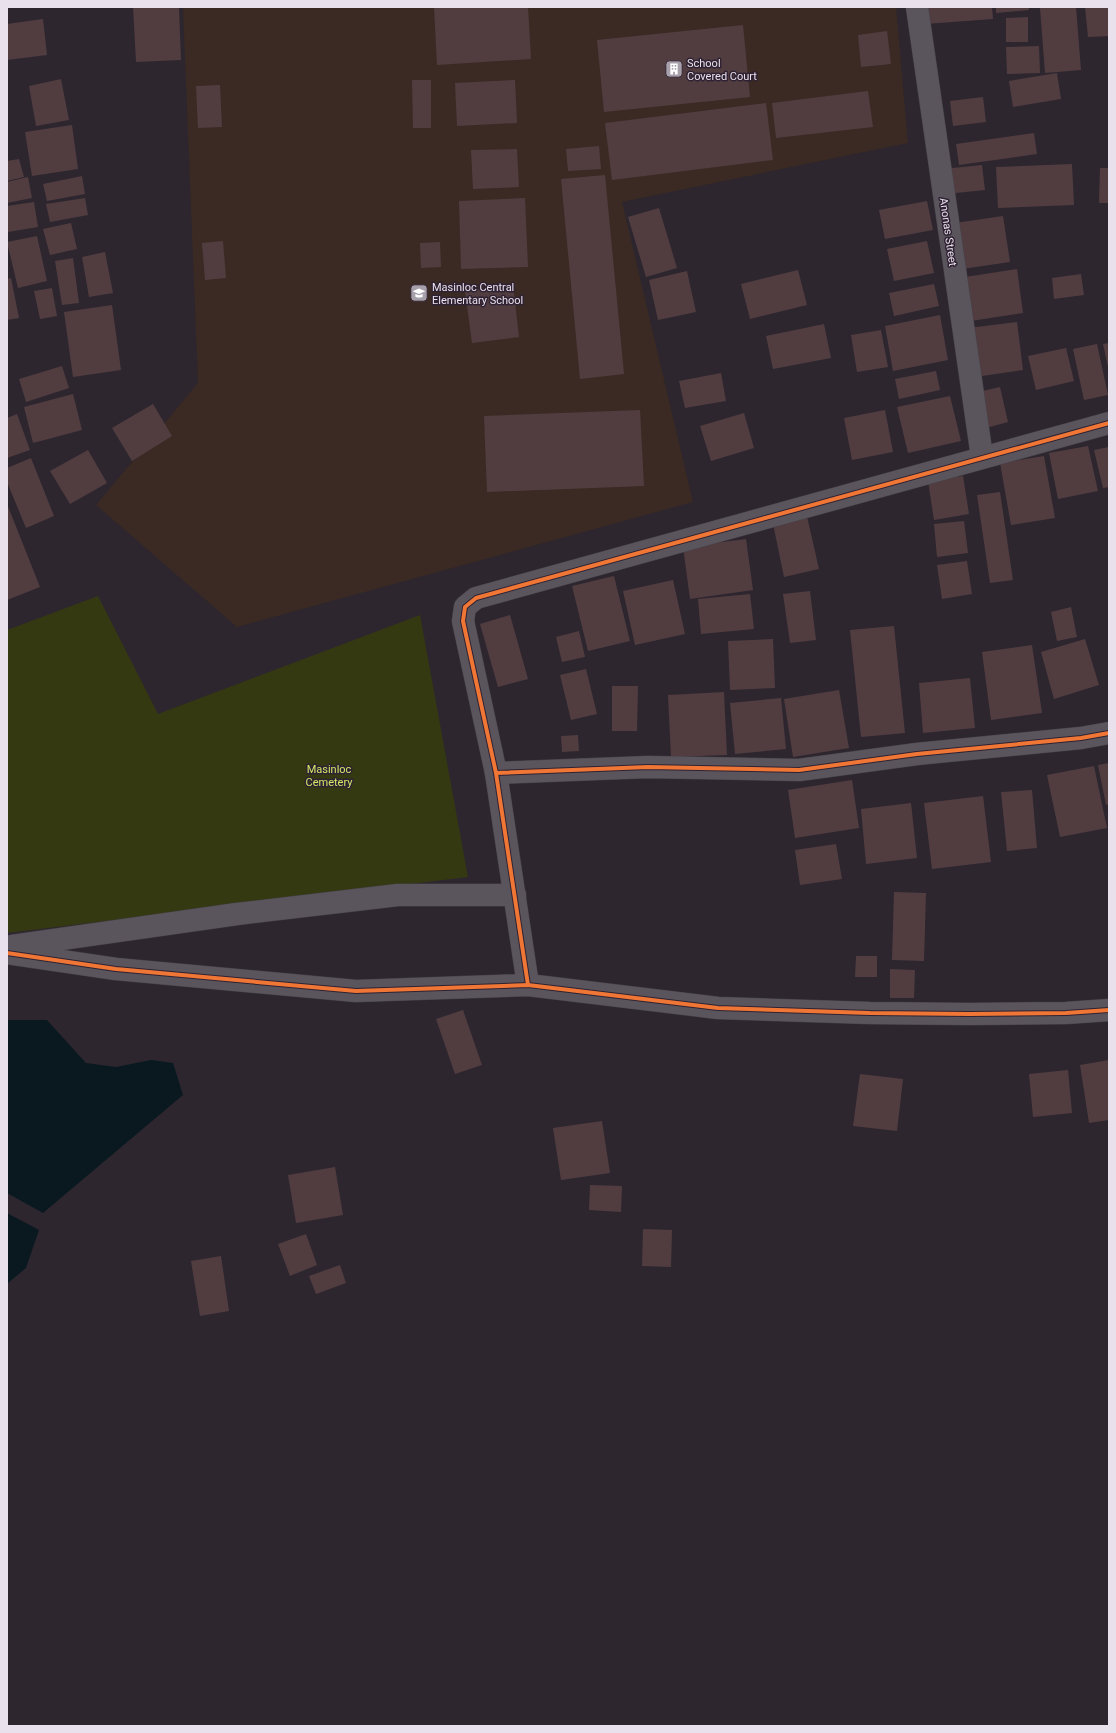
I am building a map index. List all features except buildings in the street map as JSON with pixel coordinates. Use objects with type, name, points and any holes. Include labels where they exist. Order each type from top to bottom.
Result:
[{"type":"street","name":"Anonas Street","points":[[917,7],[938,162],[982,457]]},
{"type":"street","points":[[528,985],[496,773],[463,621],[465,607],[476,598],[1109,423]]},
{"type":"street","points":[[496,773],[648,767],[799,770],[917,754],[1081,738],[1109,733]]},
{"type":"street","points":[[7,947],[237,914],[398,896],[514,895]]},
{"type":"street","points":[[7,953],[116,969],[356,991],[528,985],[718,1008],[862,1013],[970,1014],[1066,1013],[1109,1010]]},
{"type":"shaded area","name":"Masinloc Central Elementary School","points":[[183,7],[896,7],[908,143],[622,202],[693,502],[237,627],[96,505],[198,383]]},
{"type":"shaded area","points":[[7,1020],[47,1020],[86,1063],[116,1067],[151,1060],[173,1063],[183,1095],[43,1213],[7,1193]]},
{"type":"shaded area","points":[[7,1213],[39,1230],[26,1268],[7,1284]]},
{"type":"green space","name":"Masinloc Cemetery","points":[[98,596],[158,714],[420,615],[468,877],[7,933],[7,630]]},
{"type":"cycle path","points":[[528,985],[496,773],[463,621],[465,607],[476,598],[1109,423]]},
{"type":"cycle path","points":[[496,773],[648,767],[799,770],[917,754],[1081,738],[1109,733]]},
{"type":"cycle path","points":[[7,953],[116,969],[356,991],[528,985],[718,1008],[870,1013],[970,1014],[1066,1013],[1109,1010]]},
{"type":"place","name":"School Covered Court","points":[[674,69]]},
{"type":"place","name":"Masinloc Central Elementary School","points":[[419,293]]}]
